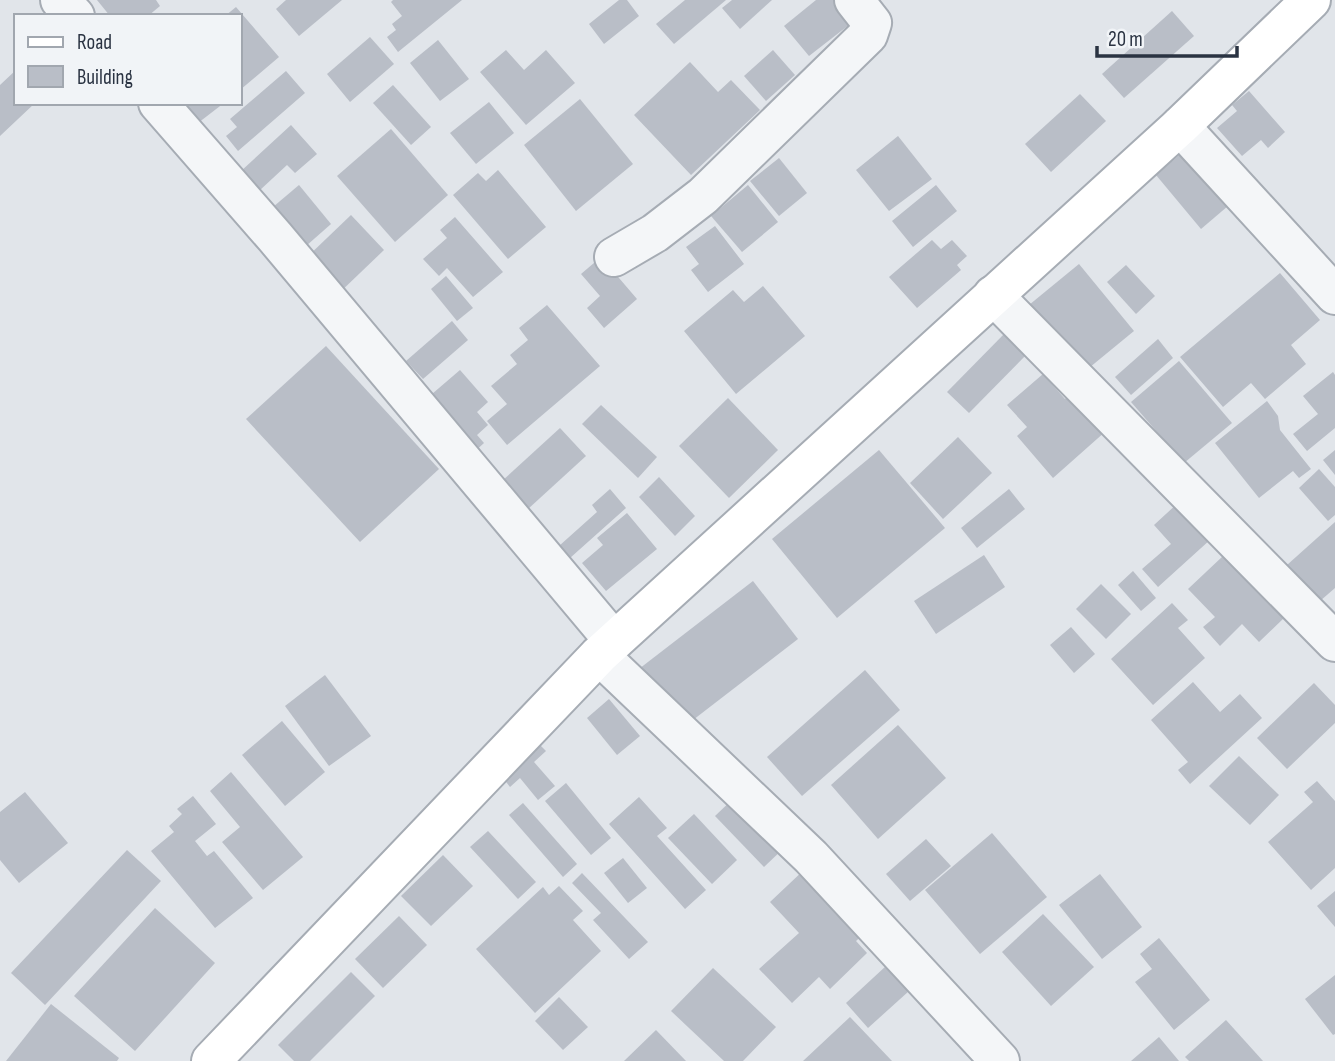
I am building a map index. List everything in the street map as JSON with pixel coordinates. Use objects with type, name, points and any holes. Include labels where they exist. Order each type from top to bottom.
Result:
[{"type":"street","points":[[60,0],[73,14]]},
{"type":"street","points":[[614,257],[655,233],[703,196],[867,35],[872,23],[854,0]]},
{"type":"street","points":[[211,1061],[606,648],[1180,126],[1311,0]]},
{"type":"street","points":[[160,105],[275,237],[606,648],[811,857],[1000,1061]]},
{"type":"street","points":[[1180,126],[1335,295]]},
{"type":"street","points":[[993,295],[1335,642]]},
{"type":"building","points":[[97,0],[156,0],[160,6],[150,14],[108,14]]},
{"type":"building","points":[[286,0],[342,0],[299,36],[276,9]]},
{"type":"building","points":[[462,0],[398,52],[387,37],[396,30],[392,24],[402,16],[391,2]]},
{"type":"building","points":[[619,0],[627,0],[639,16],[604,44],[589,24]]},
{"type":"building","points":[[685,0],[726,0],[674,44],[656,24]]},
{"type":"building","points":[[732,0],[772,0],[740,29],[722,8]]},
{"type":"building","points":[[816,0],[837,0],[854,21],[809,56],[784,26]]},
{"type":"building","points":[[236,7],[279,57],[242,88],[242,14],[227,14]]},
{"type":"building","points":[[1172,11],[1194,36],[1124,98],[1102,74]]},
{"type":"building","points":[[370,37],[394,64],[350,102],[327,74]]},
{"type":"building","points":[[438,40],[469,79],[440,101],[410,63]]},
{"type":"building","points":[[506,50],[524,70],[546,50],[575,83],[526,125],[480,72]]},
{"type":"building","points":[[773,50],[795,75],[766,101],[744,76]]},
{"type":"building","points":[[690,62],[718,92],[731,80],[760,110],[691,175],[634,115]]},
{"type":"building","points":[[286,71],[305,93],[238,151],[226,136],[237,127],[230,119]]},
{"type":"building","points":[[14,72],[14,105],[33,105],[0,136],[0,85]]},
{"type":"building","points":[[393,85],[431,127],[411,145],[373,103]]},
{"type":"building","points":[[1249,91],[1285,132],[1268,148],[1261,140],[1242,156],[1217,128],[1237,111],[1232,105]]},
{"type":"building","points":[[1080,94],[1106,121],[1051,172],[1025,144]]},
{"type":"building","points":[[580,99],[633,164],[576,211],[524,145]]},
{"type":"building","points":[[489,102],[514,133],[476,164],[450,133]]},
{"type":"building","points":[[188,105],[221,105],[198,123],[185,107]]},
{"type":"building","points":[[291,125],[317,154],[295,173],[287,165],[259,191],[240,172]]},
{"type":"building","points":[[391,129],[448,195],[395,242],[337,176]]},
{"type":"building","points":[[898,136],[932,179],[889,211],[856,170]]},
{"type":"building","points":[[1183,152],[1228,206],[1201,229],[1156,175]]},
{"type":"building","points":[[779,158],[807,193],[779,216],[750,181]]},
{"type":"building","points":[[498,170],[546,227],[508,259],[453,195],[478,173],[486,181]]},
{"type":"building","points":[[299,185],[331,224],[306,246],[273,207]]},
{"type":"building","points":[[748,185],[778,222],[742,252],[711,216]]},
{"type":"building","points":[[936,185],[957,211],[913,247],[892,221]]},
{"type":"building","points":[[351,215],[384,250],[336,296],[303,261]]},
{"type":"building","points":[[455,217],[503,272],[473,297],[447,268],[439,276],[423,259],[447,238],[440,230]]},
{"type":"building","points":[[715,226],[744,264],[708,292],[691,270],[699,264],[686,247]]},
{"type":"building","points":[[932,240],[941,249],[952,240],[967,256],[957,265],[961,270],[917,308],[889,277]]},
{"type":"building","points":[[601,257],[637,299],[604,328],[587,308],[600,296],[581,274]]},
{"type":"building","points":[[1079,264],[1134,331],[1084,372],[1029,305]]},
{"type":"building","points":[[1126,265],[1155,296],[1136,314],[1107,282]]},
{"type":"building","points":[[1280,273],[1320,320],[1291,345],[1306,364],[1265,399],[1251,383],[1223,407],[1180,357]]},
{"type":"building","points":[[446,276],[473,308],[457,321],[431,289]]},
{"type":"building","points":[[763,286],[805,336],[736,394],[684,331],[733,290],[744,302]]},
{"type":"building","points":[[547,305],[600,366],[507,445],[487,421],[507,404],[491,386],[517,364],[510,355],[528,340],[519,328]]},
{"type":"building","points":[[452,321],[468,340],[423,379],[406,361]]},
{"type":"building","points":[[1006,332],[1028,353],[969,413],[947,392]]},
{"type":"building","points":[[1158,339],[1173,358],[1131,395],[1115,377]]},
{"type":"building","points":[[326,346],[439,469],[360,542],[246,419]]},
{"type":"building","points":[[1179,361],[1232,423],[1184,463],[1131,402]]},
{"type":"building","points":[[460,370],[488,402],[477,412],[488,425],[477,435],[484,443],[472,454],[425,400]]},
{"type":"building","points":[[1333,372],[1335,428],[1307,451],[1293,434],[1318,414],[1303,396]]},
{"type":"building","points":[[1043,374],[1065,399],[1073,392],[1106,431],[1053,478],[1017,436],[1027,427],[1007,405]]},
{"type":"building","points":[[728,398],[778,450],[729,498],[679,446]]},
{"type":"building","points":[[1267,401],[1278,416],[1280,430],[1311,469],[1299,478],[1293,471],[1259,498],[1215,443]]},
{"type":"building","points":[[601,405],[657,457],[638,478],[582,424]]},
{"type":"building","points":[[560,428],[586,456],[528,509],[502,481]]},
{"type":"building","points":[[958,437],[992,473],[943,519],[910,483]]},
{"type":"building","points":[[879,450],[945,528],[837,618],[772,539]]},
{"type":"building","points":[[1335,450],[1335,475],[1323,460]]},
{"type":"building","points":[[1319,469],[1335,487],[1335,515],[1328,521],[1299,488]]},
{"type":"building","points":[[659,477],[695,516],[675,536],[639,497]]},
{"type":"building","points":[[610,489],[626,508],[570,558],[559,546],[597,512],[592,505]]},
{"type":"building","points":[[1009,489],[1025,509],[977,548],[961,528]]},
{"type":"building","points":[[1179,502],[1211,539],[1158,587],[1142,569],[1171,544],[1154,525]]},
{"type":"building","points":[[627,513],[657,549],[606,591],[582,563],[603,545],[597,538]]},
{"type":"building","points":[[1335,522],[1335,588],[1320,601],[1287,565]]},
{"type":"building","points":[[984,555],[1005,587],[936,634],[914,601]]},
{"type":"building","points":[[1223,556],[1284,618],[1259,642],[1242,624],[1220,646],[1203,627],[1215,617],[1188,589]]},
{"type":"building","points":[[1133,571],[1156,598],[1141,611],[1118,585]]},
{"type":"building","points":[[753,581],[798,639],[680,730],[635,672]]},
{"type":"building","points":[[1101,584],[1131,614],[1106,639],[1076,609]]},
{"type":"building","points":[[1172,603],[1188,620],[1178,628],[1205,658],[1153,705],[1111,659]]},
{"type":"building","points":[[1071,627],[1095,654],[1074,673],[1050,645]]},
{"type":"building","points":[[865,670],[900,710],[802,796],[767,757]]},
{"type":"building","points":[[325,675],[371,736],[329,766],[285,706]]},
{"type":"building","points":[[1193,682],[1220,712],[1240,694],[1262,718],[1190,784],[1178,770],[1188,762],[1151,720]]},
{"type":"building","points":[[1314,683],[1335,705],[1335,723],[1287,769],[1257,738]]},
{"type":"building","points":[[609,699],[640,736],[617,755],[587,718]]},
{"type":"building","points":[[282,721],[325,772],[285,806],[242,755]]},
{"type":"building","points":[[898,725],[946,778],[878,839],[831,785]]},
{"type":"building","points":[[538,743],[546,751],[534,762],[555,786],[538,800],[520,778],[510,787],[500,774]]},
{"type":"building","points":[[1239,756],[1279,795],[1250,825],[1209,786]]},
{"type":"building","points":[[231,772],[303,857],[263,890],[222,842],[240,827],[210,791]]},
{"type":"building","points":[[1317,781],[1335,801],[1335,868],[1311,890],[1268,842],[1313,802],[1304,792]]},
{"type":"building","points":[[566,783],[611,838],[591,855],[545,801]]},
{"type":"building","points":[[25,792],[68,843],[19,883],[0,860],[0,812]]},
{"type":"building","points":[[193,796],[216,824],[195,841],[207,856],[214,851],[253,898],[215,928],[151,851],[174,832],[169,826],[182,814],[177,809]]},
{"type":"building","points":[[736,796],[785,847],[764,867],[715,816]]},
{"type":"building","points":[[639,797],[667,828],[657,836],[706,890],[685,909],[609,824]]},
{"type":"building","points":[[523,803],[577,864],[563,877],[509,815]]},
{"type":"building","points":[[694,814],[737,860],[712,884],[668,838]]},
{"type":"building","points":[[488,831],[536,882],[518,899],[470,847]]},
{"type":"building","points":[[992,833],[1047,897],[980,954],[925,890]]},
{"type":"building","points":[[926,839],[951,866],[910,901],[886,874]]},
{"type":"building","points":[[127,850],[161,881],[45,1005],[11,973]]},
{"type":"building","points":[[443,855],[473,886],[431,926],[401,896]]},
{"type":"building","points":[[623,858],[647,888],[628,903],[604,873]]},
{"type":"building","points":[[806,868],[867,931],[856,941],[867,953],[830,989],[819,977],[792,1003],[759,969],[799,933],[770,902]]},
{"type":"building","points":[[582,873],[648,942],[629,959],[593,920],[601,913],[572,883]]},
{"type":"building","points":[[1100,874],[1142,927],[1102,959],[1059,905]]},
{"type":"building","points":[[559,886],[583,911],[573,920],[601,951],[535,1013],[476,949],[543,887],[549,895]]},
{"type":"building","points":[[1335,891],[1335,927],[1317,906]]},
{"type":"building","points":[[155,908],[215,963],[135,1051],[74,996]]},
{"type":"building","points":[[1043,914],[1094,967],[1051,1006],[1002,952]]},
{"type":"building","points":[[399,916],[427,945],[383,988],[355,959]]},
{"type":"building","points":[[1159,938],[1210,1000],[1174,1030],[1135,982],[1152,969],[1140,954]]},
{"type":"building","points":[[886,966],[909,991],[868,1028],[846,1003]]},
{"type":"building","points":[[713,968],[776,1027],[743,1061],[724,1061],[671,1011]]},
{"type":"building","points":[[351,972],[375,996],[310,1061],[294,1061],[278,1045]]},
{"type":"building","points":[[1335,975],[1335,1034],[1333,1035],[1305,999]]},
{"type":"building","points":[[559,997],[588,1027],[563,1050],[535,1021]]},
{"type":"building","points":[[51,1004],[119,1058],[117,1061],[6,1061]]},
{"type":"building","points":[[850,1017],[892,1061],[803,1061]]},
{"type":"building","points":[[1226,1020],[1263,1061],[1189,1061],[1185,1057]]},
{"type":"building","points":[[656,1030],[686,1061],[624,1061]]},
{"type":"building","points":[[1159,1037],[1179,1061],[1131,1061]]}]
